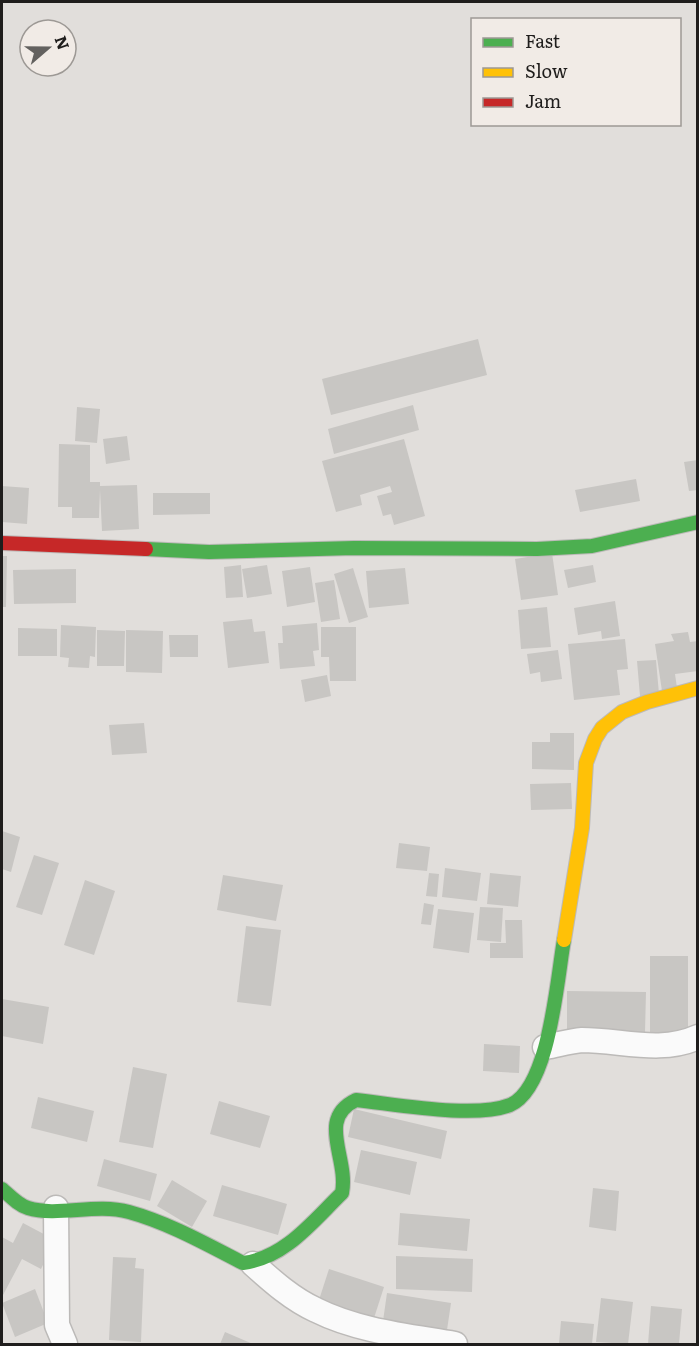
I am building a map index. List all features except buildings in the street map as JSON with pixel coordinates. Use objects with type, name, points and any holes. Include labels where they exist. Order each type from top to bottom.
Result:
[{"type":"street","points":[[2,543],[209,552],[354,548],[537,549],[592,546],[698,522]]},
{"type":"street","points":[[3,1194],[26,1208],[38,1211],[56,1208],[110,1208],[162,1223],[243,1263],[253,1264],[271,1257],[342,1193],[345,1183],[336,1123],[340,1111],[349,1102],[356,1100],[441,1108],[490,1109],[509,1106],[531,1085],[545,1047],[582,828],[586,759],[590,746],[604,726],[624,710],[698,688]]},
{"type":"street","points":[[545,1047],[582,1040],[657,1046],[684,1043],[698,1036]]},
{"type":"street","points":[[56,1208],[57,1325],[65,1344]]},
{"type":"street","points":[[253,1264],[279,1287],[317,1311],[369,1328],[455,1344]]},
{"type":"traffic: fast","points":[[146,549],[209,552],[354,548],[537,549],[592,546],[698,522]]},
{"type":"traffic: fast","points":[[2,1189],[14,1200],[28,1208],[52,1211],[103,1209],[129,1212],[173,1228],[243,1263],[272,1254],[297,1237],[342,1193],[342,1166],[336,1129],[338,1118],[344,1108],[356,1100],[434,1109],[477,1111],[510,1105],[524,1095],[543,1055],[564,940]]},
{"type":"traffic: slow","points":[[564,940],[582,828],[586,763],[595,739],[602,728],[622,712],[647,702],[698,688]]},
{"type":"traffic: jam","points":[[2,543],[146,549]]}]
